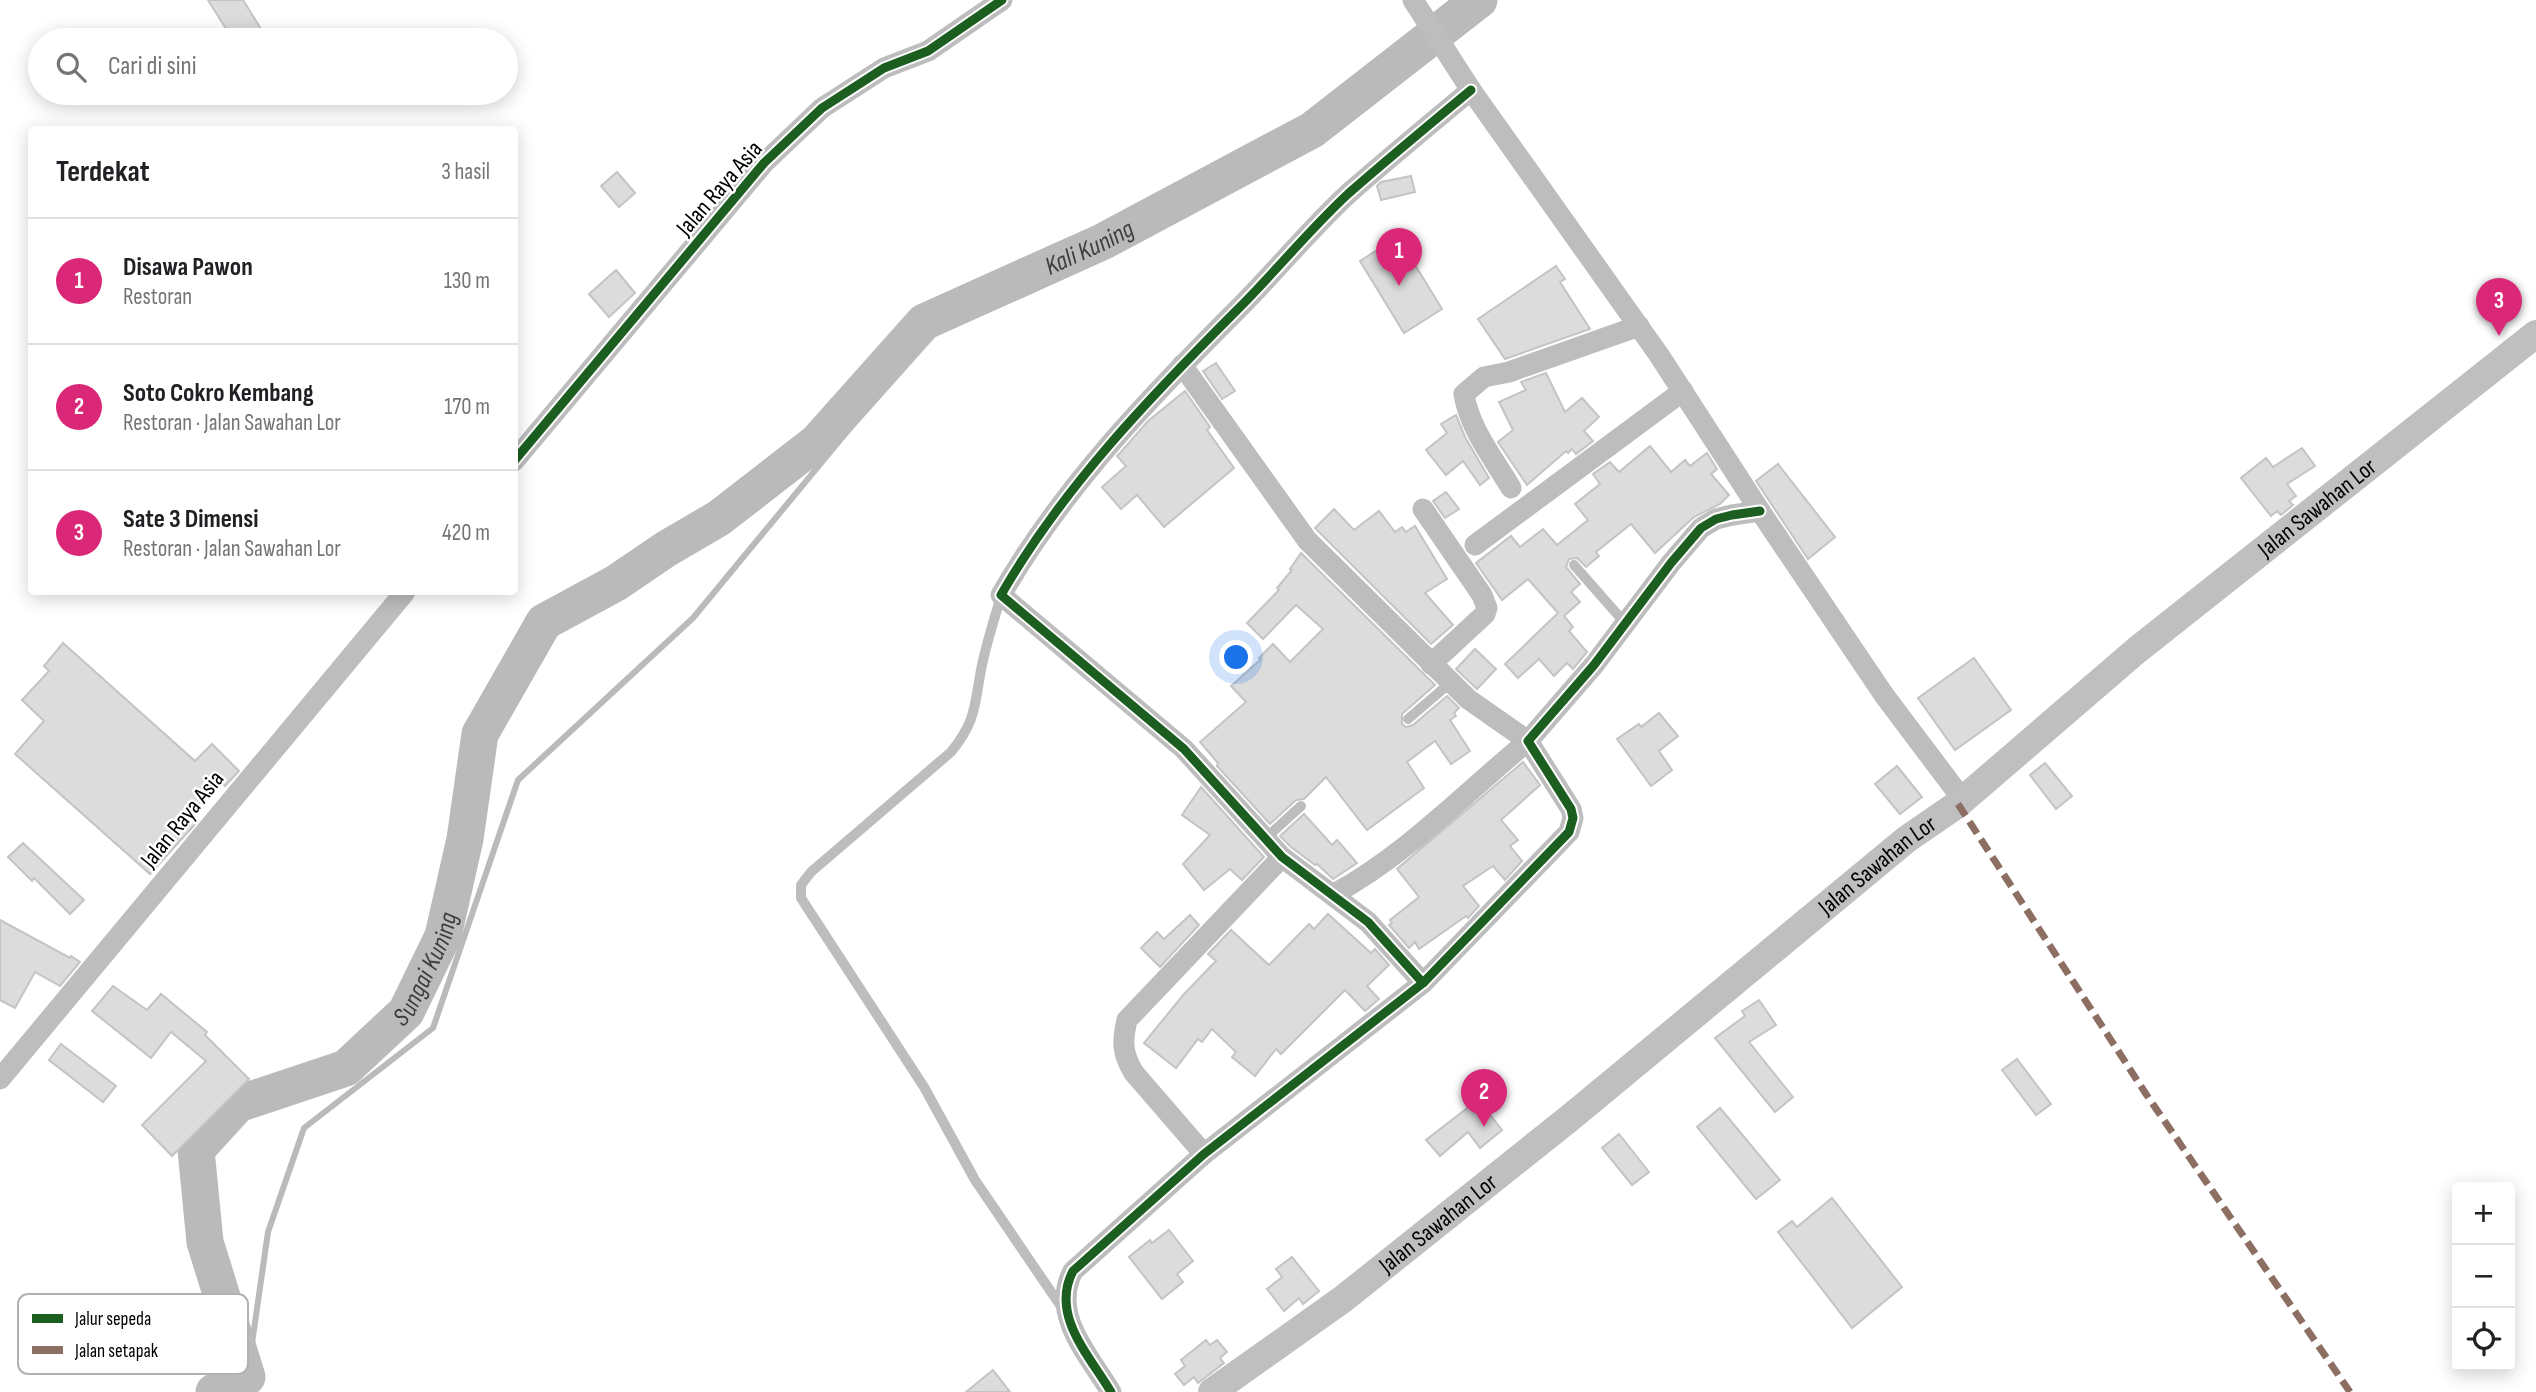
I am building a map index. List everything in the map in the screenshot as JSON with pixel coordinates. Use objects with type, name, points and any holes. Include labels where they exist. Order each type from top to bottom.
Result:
[{"type":"main road","name":"Jalan Sawahan Lor","points":[[1212,1392],[1343,1299],[1572,1117],[1907,839],[1963,800],[2137,650],[2536,334]]},
{"type":"street","name":"Jalan Raya Asia","points":[[518,456],[764,163],[822,108],[884,68],[928,51],[1002,0]]},
{"type":"street","points":[[1418,7],[1471,90],[1683,391],[1760,512],[1884,695],[1963,800]]},
{"type":"street","points":[[1423,983],[1368,922],[1282,857],[1185,749],[1001,595],[1030,550],[1094,464],[1160,386],[1348,195],[1471,90]]},
{"type":"street","points":[[1511,488],[1472,422],[1464,394],[1484,377],[1509,372],[1639,327]]},
{"type":"street","points":[[1111,1392],[1066,1314],[1065,1294],[1073,1271],[1205,1154],[1423,983],[1569,832],[1573,818],[1571,809],[1528,741],[1450,683],[1307,540],[1182,365]]},
{"type":"street","points":[[1475,545],[1683,391]]},
{"type":"street","points":[[1423,509],[1482,594],[1487,608],[1485,614],[1431,664]]},
{"type":"street","points":[[1334,894],[1365,877],[1394,855],[1528,741],[1594,665],[1701,528],[1732,515],[1760,512]]},
{"type":"street","name":"Jalan Raya Asia","points":[[0,1079],[403,595]]},
{"type":"street","points":[[1205,1154],[1133,1073],[1125,1059],[1122,1040],[1127,1020],[1282,857]]},
{"type":"lane","points":[[1574,565],[1625,624]]},
{"type":"lane","points":[[1001,595],[982,666],[976,706],[966,734],[951,752],[811,872],[801,886],[801,898],[924,1087],[975,1180],[1066,1314]]},
{"type":"lane","points":[[1408,719],[1450,683]]},
{"type":"lane","points":[[1266,838],[1301,806]]},
{"type":"building","points":[[208,0],[243,0],[260,28],[226,28]]},
{"type":"building","points":[[617,172],[635,193],[619,207],[601,186]]},
{"type":"building","points":[[1411,176],[1415,192],[1381,200],[1377,186],[1381,182]]},
{"type":"building","points":[[1398,237],[1442,309],[1404,333],[1360,261]]},
{"type":"building","points":[[1556,266],[1565,279],[1560,282],[1590,329],[1505,359],[1478,319]]},
{"type":"building","points":[[616,270],[635,293],[609,317],[589,294]]},
{"type":"building","points":[[1216,363],[1235,391],[1222,399],[1203,371]]},
{"type":"building","points":[[1546,373],[1565,412],[1582,398],[1599,417],[1584,431],[1593,441],[1576,454],[1572,449],[1568,453],[1566,451],[1527,485],[1498,442],[1513,430],[1499,402],[1526,390],[1521,382]]},
{"type":"building","points":[[1185,391],[1210,427],[1207,430],[1234,468],[1164,527],[1137,495],[1121,509],[1102,487],[1126,466],[1117,456],[1148,421]]},
{"type":"building","points":[[1456,415],[1465,437],[1489,478],[1480,485],[1463,461],[1446,475],[1426,450],[1447,433],[1441,424]]},
{"type":"building","points":[[1650,446],[1671,472],[1685,460],[1690,466],[1707,453],[1717,469],[1711,474],[1729,495],[1720,504],[1694,517],[1655,553],[1631,524],[1596,552],[1599,556],[1586,567],[1577,558],[1569,559],[1566,567],[1580,584],[1571,592],[1580,602],[1564,616],[1573,627],[1569,631],[1587,652],[1573,669],[1567,663],[1554,676],[1539,659],[1518,678],[1505,664],[1558,613],[1528,579],[1502,600],[1476,563],[1511,536],[1520,547],[1543,529],[1557,545],[1588,520],[1575,504],[1600,484],[1593,474],[1610,462],[1619,472]]},
{"type":"building","points":[[2302,448],[2315,466],[2287,484],[2296,496],[2289,501],[2293,505],[2281,515],[2277,511],[2271,516],[2241,478],[2266,458],[2273,467]]},
{"type":"building","points":[[1778,464],[1835,537],[1808,559],[1756,481]]},
{"type":"building","points":[[1446,492],[1459,509],[1445,518],[1433,501]]},
{"type":"building","points":[[1334,509],[1354,530],[1379,511],[1395,532],[1402,527],[1406,532],[1415,526],[1447,579],[1425,593],[1453,625],[1431,644],[1315,528]]},
{"type":"building","points":[[1301,553],[1435,685],[1402,714],[1402,724],[1406,727],[1413,725],[1447,696],[1459,708],[1454,713],[1456,716],[1450,720],[1470,751],[1451,764],[1435,741],[1407,762],[1424,788],[1367,830],[1326,777],[1304,799],[1296,800],[1270,824],[1217,766],[1218,763],[1200,742],[1246,702],[1231,686],[1261,659],[1259,658],[1273,644],[1290,662],[1323,629],[1296,605],[1263,639],[1247,623],[1279,590],[1277,588],[1292,570],[1290,569]]},
{"type":"building","points":[[63,643],[195,761],[212,744],[239,771],[225,786],[220,781],[190,814],[198,821],[150,874],[15,754],[44,721],[22,700],[49,671],[44,666]]},
{"type":"building","points":[[1475,649],[1496,669],[1477,689],[1456,669]]},
{"type":"building","points":[[1974,658],[2011,710],[1955,750],[1918,698]]},
{"type":"building","points":[[1659,713],[1678,736],[1659,751],[1672,770],[1651,786],[1617,739],[1639,724],[1641,727]]},
{"type":"building","points":[[1523,762],[1540,785],[1501,820],[1518,840],[1510,846],[1522,861],[1505,880],[1493,866],[1463,886],[1479,906],[1468,918],[1466,916],[1419,949],[1415,942],[1409,948],[1389,925],[1392,923],[1390,920],[1419,897],[1397,869]]},
{"type":"building","points":[[2045,763],[2072,796],[2056,809],[2030,775]]},
{"type":"building","points":[[1897,766],[1922,797],[1900,814],[1875,784]]},
{"type":"building","points":[[1201,787],[1264,857],[1242,880],[1230,869],[1204,890],[1183,864],[1210,835],[1182,815]]},
{"type":"building","points":[[1304,814],[1332,845],[1337,840],[1357,863],[1333,879],[1317,864],[1291,847],[1280,836]]},
{"type":"building","points":[[23,843],[84,900],[70,914],[34,878],[32,881],[8,857]]},
{"type":"building","points":[[1328,914],[1371,953],[1375,949],[1389,965],[1367,986],[1379,999],[1365,1011],[1345,990],[1281,1054],[1276,1049],[1255,1076],[1232,1057],[1236,1052],[1212,1029],[1202,1042],[1198,1039],[1176,1068],[1144,1043],[1184,994],[1216,961],[1208,954],[1231,930],[1269,965],[1309,924],[1314,929]]},
{"type":"building","points":[[1190,915],[1199,925],[1160,967],[1141,948],[1157,932],[1164,939]]},
{"type":"building","points":[[0,920],[80,962],[60,986],[35,972],[15,1008],[0,1000]]},
{"type":"building","points":[[113,986],[147,1010],[161,994],[207,1032],[205,1035],[249,1079],[172,1156],[142,1125],[206,1061],[171,1032],[151,1058],[92,1011]]},
{"type":"building","points":[[1759,1000],[1776,1025],[1749,1042],[1793,1097],[1775,1112],[1715,1038],[1745,1016],[1742,1011]]},
{"type":"building","points":[[61,1044],[116,1086],[103,1102],[49,1060]]},
{"type":"building","points":[[2017,1059],[2051,1104],[2036,1115],[2002,1070]]},
{"type":"building","points":[[1474,1103],[1484,1116],[1488,1112],[1502,1130],[1480,1148],[1468,1132],[1440,1156],[1426,1140]]},
{"type":"building","points":[[1720,1108],[1780,1180],[1756,1199],[1697,1127]]},
{"type":"building","points":[[1619,1134],[1649,1172],[1632,1185],[1602,1148]]},
{"type":"building","points":[[1832,1198],[1902,1287],[1852,1328],[1778,1232],[1792,1221],[1797,1227]]},
{"type":"building","points":[[1169,1230],[1193,1261],[1177,1274],[1183,1282],[1162,1299],[1129,1257],[1150,1240],[1152,1243]]},
{"type":"building","points":[[1292,1257],[1319,1291],[1303,1304],[1299,1298],[1284,1311],[1267,1289],[1282,1277],[1276,1269]]},
{"type":"building","points":[[1206,1340],[1210,1345],[1217,1340],[1227,1352],[1220,1358],[1224,1363],[1198,1383],[1194,1377],[1184,1385],[1175,1374],[1185,1366],[1181,1360]]},
{"type":"building","points":[[993,1370],[1010,1392],[966,1392]]},
{"type":"waterway","name":"Sungai Kuning","points":[[221,1294],[205,1242],[196,1150],[238,1104],[346,1068],[406,1012],[443,936],[465,839],[480,734],[544,622],[616,583],[719,518],[817,442],[924,322],[1102,242],[1312,130],[1479,0]]},
{"type":"waterway","points":[[248,1371],[268,1232],[304,1128],[433,1028],[518,780],[693,618],[931,330],[945,322]]},
{"type":"waterway","name":"Sungai Kuning","points":[[214,1392],[247,1377],[246,1374]]},
{"type":"waterway","points":[[245,1392],[248,1374]]},
{"type":"marked path","points":[[1958,804],[2146,1094],[2350,1392]]},
{"type":"cycle path","points":[[518,456],[764,163],[822,108],[884,68],[928,51],[1002,0]]},
{"type":"cycle path","points":[[1423,983],[1368,922],[1282,857],[1184,749],[1001,595],[1052,517],[1141,409],[1349,193],[1471,90]]},
{"type":"cycle path","points":[[1111,1392],[1083,1349],[1069,1319],[1067,1287],[1073,1271],[1204,1154],[1423,983],[1569,832],[1573,818],[1571,809],[1528,741],[1594,665],[1701,528],[1716,519],[1760,511]]},
{"type":"place","name":"Disawa Pawon","points":[[1399,286]]},
{"type":"place","name":"Sate 3 Dimensi","points":[[2499,336]]},
{"type":"place","name":"Soto Cokro Kembang","points":[[1484,1127]]},
{"type":"water label","name":"Kali Kuning","points":[[1088,247]]}]
